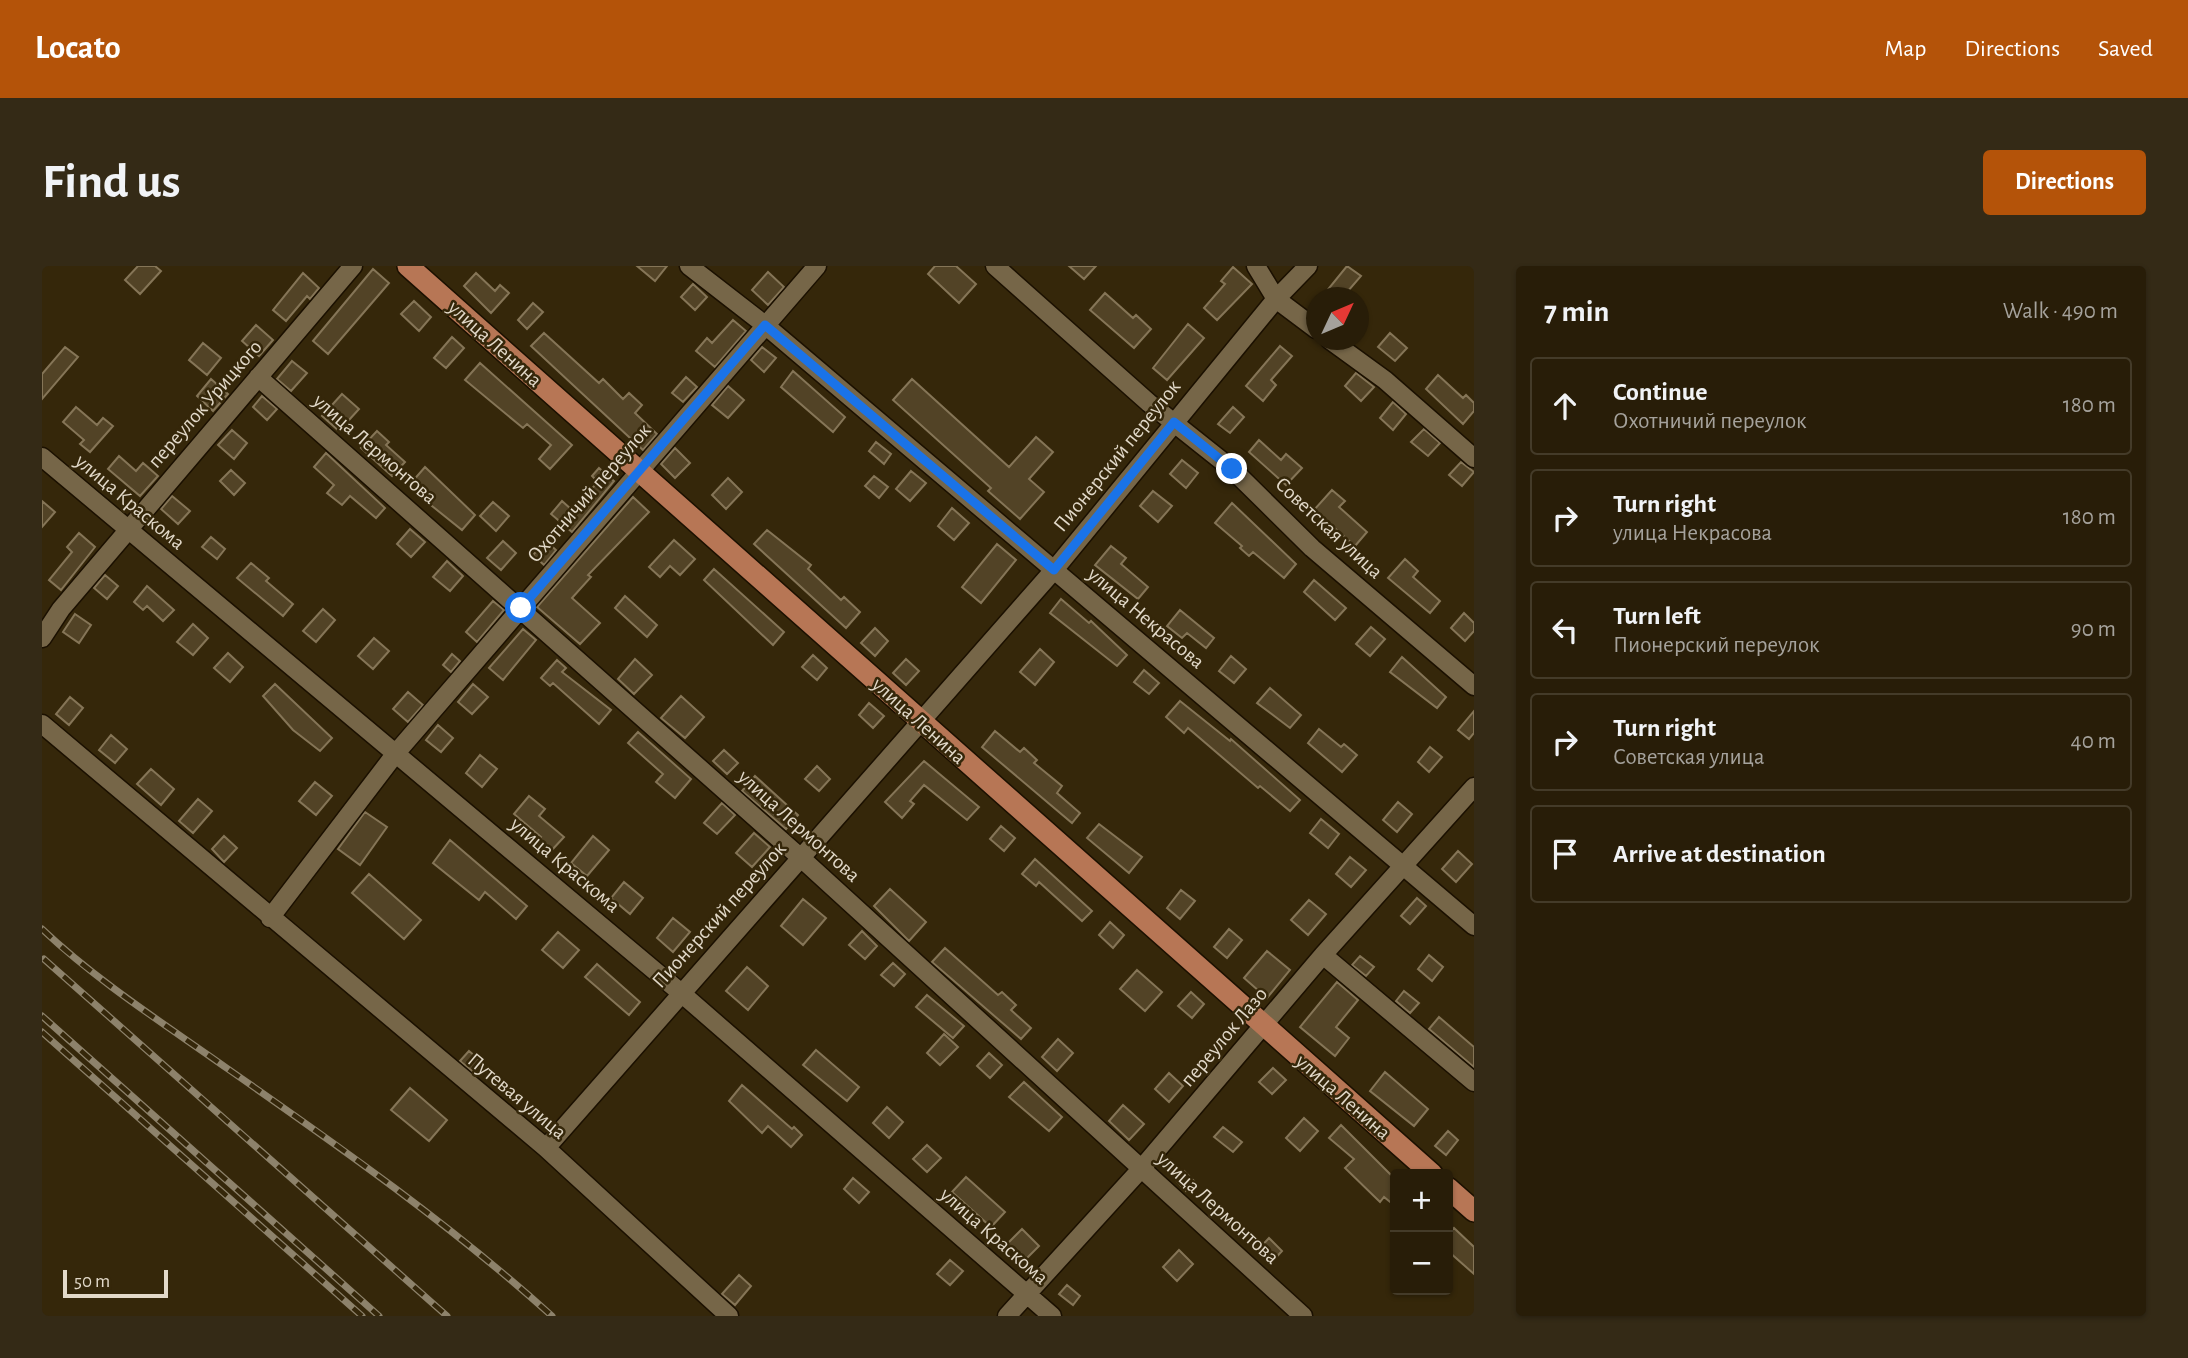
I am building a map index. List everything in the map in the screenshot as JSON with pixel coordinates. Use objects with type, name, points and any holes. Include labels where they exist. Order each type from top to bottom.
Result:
[{"type":"main road","name":"улица Ленина","points":[[408,266],[1262,1027],[1426,1169]]},
{"type":"main road","points":[[1453,1192],[1474,1211]]},
{"type":"street","name":"переулок Урицкого","points":[[42,638],[61,609],[127,530],[354,266]]},
{"type":"street","name":"улица Некрасова","points":[[689,266],[765,325],[1474,926]]},
{"type":"street","name":"Охотничий переулок","points":[[270,918],[397,752],[637,471],[817,266]]},
{"type":"street","name":"Советская улица","points":[[995,266],[1149,404],[1232,469],[1312,548],[1474,686]]},
{"type":"street","points":[[1256,266],[1276,299],[1306,321]]},
{"type":"street","name":"Пионерский переулок","points":[[546,1149],[680,992],[1054,570],[1276,299],[1308,266]]},
{"type":"street","points":[[1344,350],[1385,380],[1474,458]]},
{"type":"street","name":"улица Лермонтова","points":[[258,377],[800,858],[1303,1316]]},
{"type":"street","name":"улица Краскома","points":[[42,457],[680,992],[1052,1316]]},
{"type":"street","name":"Путевая улица","points":[[42,724],[546,1149],[729,1316]]},
{"type":"street","name":"переулок Лазо","points":[[1007,1316],[1141,1169],[1323,955],[1474,788]]},
{"type":"street","points":[[1323,955],[1474,1082]]},
{"type":"building","points":[[138,266],[155,266],[161,271],[140,294],[125,280]]},
{"type":"building","points":[[637,266],[667,266],[655,281]]},
{"type":"building","points":[[935,266],[956,266],[976,284],[959,303],[928,274]]},
{"type":"building","points":[[1069,266],[1096,266],[1084,279]]},
{"type":"building","points":[[1347,266],[1361,276],[1352,287],[1330,287]]},
{"type":"building","points":[[1233,267],[1252,284],[1217,320],[1204,308],[1225,284],[1221,281]]},
{"type":"building","points":[[373,269],[389,283],[328,354],[313,341]]},
{"type":"building","points":[[768,272],[784,287],[768,305],[752,290]]},
{"type":"building","points":[[303,273],[319,288],[310,299],[307,296],[286,321],[273,310]]},
{"type":"building","points":[[476,273],[495,291],[500,285],[509,293],[491,313],[464,286]]},
{"type":"building","points":[[693,284],[707,297],[695,310],[681,297]]},
{"type":"building","points":[[1105,293],[1133,318],[1136,315],[1151,329],[1134,348],[1090,310]]},
{"type":"building","points":[[414,301],[431,317],[419,331],[401,314]]},
{"type":"building","points":[[533,303],[543,312],[527,329],[518,320]]},
{"type":"building","points":[[733,320],[746,331],[715,367],[696,351],[707,338],[712,343]]},
{"type":"building","points":[[1188,324],[1204,338],[1167,380],[1153,368]]},
{"type":"building","points":[[256,325],[273,340],[259,356],[242,341]]},
{"type":"building","points":[[544,333],[599,383],[603,379],[623,399],[629,393],[642,405],[635,413],[657,434],[643,450],[531,346]]},
{"type":"building","points":[[1390,333],[1407,348],[1395,361],[1378,347]]},
{"type":"building","points":[[452,337],[464,348],[446,368],[434,358]]},
{"type":"building","points":[[203,343],[221,358],[207,375],[189,360]]},
{"type":"building","points":[[1280,346],[1292,356],[1271,380],[1276,385],[1263,401],[1246,386]]},
{"type":"building","points":[[65,347],[78,357],[42,399],[42,374]]},
{"type":"building","points":[[762,347],[776,358],[764,372],[751,360]]},
{"type":"building","points":[[292,361],[307,373],[291,391],[277,379]]},
{"type":"building","points":[[480,363],[572,445],[550,469],[539,459],[551,445],[527,424],[523,428],[465,380]]},
{"type":"building","points":[[793,371],[845,417],[833,432],[781,387]]},
{"type":"building","points":[[1356,373],[1374,387],[1361,401],[1345,386]]},
{"type":"building","points":[[1438,375],[1463,398],[1466,395],[1474,403],[1474,411],[1463,424],[1426,389]]},
{"type":"building","points":[[686,377],[697,387],[683,402],[672,393]]},
{"type":"building","points":[[211,379],[228,394],[213,411],[197,396]]},
{"type":"building","points":[[912,379],[1009,467],[1036,437],[1053,452],[1029,479],[1044,492],[1020,519],[988,491],[991,488],[893,400]]},
{"type":"building","points":[[728,386],[744,400],[728,418],[712,405]]},
{"type":"building","points":[[342,394],[359,409],[339,431],[322,416]]},
{"type":"building","points":[[262,396],[277,409],[267,420],[253,407]]},
{"type":"building","points":[[1393,402],[1406,414],[1393,430],[1380,418]]},
{"type":"building","points":[[76,407],[97,425],[103,418],[113,426],[90,452],[80,444],[84,440],[63,422]]},
{"type":"building","points":[[1233,407],[1244,417],[1230,433],[1218,424]]},
{"type":"building","points":[[1424,429],[1440,443],[1428,456],[1411,442]]},
{"type":"building","points":[[232,430],[247,443],[234,459],[218,445]]},
{"type":"building","points":[[377,431],[389,442],[386,445],[405,462],[392,476],[361,448]]},
{"type":"building","points":[[1259,440],[1281,460],[1286,454],[1302,468],[1286,485],[1249,452]]},
{"type":"building","points":[[876,442],[891,454],[884,464],[869,451]]},
{"type":"building","points":[[675,448],[690,463],[675,478],[661,464]]},
{"type":"building","points":[[326,453],[385,508],[376,518],[350,496],[342,505],[327,493],[334,485],[314,467]]},
{"type":"building","points":[[119,456],[136,471],[143,463],[158,476],[140,496],[108,469]]},
{"type":"building","points":[[1182,460],[1198,473],[1186,488],[1170,474]]},
{"type":"building","points":[[1461,462],[1474,472],[1462,486],[1449,475]]},
{"type":"building","points":[[425,467],[475,515],[462,530],[427,502],[430,498],[412,482]]},
{"type":"building","points":[[599,468],[614,481],[572,532],[551,514],[562,501],[572,510],[598,482],[592,476]]},
{"type":"building","points":[[231,470],[245,483],[234,495],[220,481]]},
{"type":"building","points":[[911,471],[926,483],[910,501],[896,489]]},
{"type":"building","points":[[874,476],[888,487],[879,498],[865,486]]},
{"type":"building","points":[[728,478],[742,492],[726,509],[712,495]]},
{"type":"building","points":[[1332,490],[1345,501],[1339,507],[1367,532],[1355,546],[1314,510]]},
{"type":"building","points":[[1153,491],[1172,506],[1158,522],[1140,506]]},
{"type":"building","points":[[172,496],[190,511],[178,524],[161,509]]},
{"type":"building","points":[[633,497],[649,512],[588,575],[591,577],[572,598],[600,623],[580,644],[537,607]]},
{"type":"building","points":[[42,501],[55,512],[42,527]]},
{"type":"building","points":[[493,502],[509,516],[496,531],[480,516]]},
{"type":"building","points":[[1232,503],[1296,564],[1284,578],[1253,552],[1249,556],[1240,548],[1242,546],[1215,523]]},
{"type":"building","points":[[952,508],[969,523],[954,540],[938,526]]},
{"type":"building","points":[[410,529],[425,542],[411,557],[397,544]]},
{"type":"building","points":[[767,530],[811,565],[808,569],[841,600],[844,597],[860,612],[846,628],[754,544]]},
{"type":"building","points":[[79,533],[95,547],[61,590],[49,580],[72,552],[67,547]]},
{"type":"building","points":[[211,537],[225,549],[217,559],[202,547]]},
{"type":"building","points":[[674,540],[695,559],[680,575],[670,566],[660,577],[649,567]]},
{"type":"building","points":[[503,541],[516,553],[501,570],[487,558]]},
{"type":"building","points":[[546,541],[556,550],[544,565],[533,555]]},
{"type":"building","points":[[997,544],[1016,560],[981,603],[962,587]]},
{"type":"building","points":[[1111,546],[1126,558],[1121,564],[1148,587],[1138,599],[1095,565]]},
{"type":"building","points":[[1405,559],[1418,571],[1413,577],[1440,601],[1430,613],[1388,578]]},
{"type":"building","points":[[447,561],[463,576],[450,591],[433,577]]},
{"type":"building","points":[[251,563],[269,578],[266,581],[293,604],[283,616],[237,578]]},
{"type":"building","points":[[714,569],[784,632],[773,645],[704,580]]},
{"type":"building","points":[[105,575],[118,586],[107,599],[94,588]]},
{"type":"building","points":[[1314,580],[1346,608],[1335,620],[1304,592]]},
{"type":"building","points":[[147,586],[174,610],[163,621],[147,606],[143,610],[134,602]]},
{"type":"building","points":[[625,596],[657,625],[647,637],[615,608]]},
{"type":"building","points":[[1061,599],[1089,623],[1091,621],[1127,655],[1117,666],[1050,613]]},
{"type":"building","points":[[493,601],[504,610],[477,642],[466,632]]},
{"type":"building","points":[[323,609],[335,620],[316,642],[303,631]]},
{"type":"building","points":[[1180,610],[1214,638],[1206,648],[1187,633],[1182,638],[1167,626]]},
{"type":"building","points":[[1464,613],[1474,623],[1474,631],[1465,641],[1451,628]]},
{"type":"building","points":[[75,614],[91,625],[79,643],[63,632]]},
{"type":"building","points":[[193,624],[208,638],[193,655],[177,642]]},
{"type":"building","points":[[1371,627],[1385,639],[1370,656],[1356,644]]},
{"type":"building","points":[[875,628],[888,641],[875,656],[861,643]]},
{"type":"building","points":[[523,629],[536,640],[503,680],[489,668]]},
{"type":"building","points":[[374,638],[389,651],[373,669],[358,656]]},
{"type":"building","points":[[1040,649],[1054,662],[1035,685],[1020,672]]},
{"type":"building","points":[[228,653],[243,667],[230,682],[214,668]]},
{"type":"building","points":[[452,654],[460,661],[451,672],[443,665]]},
{"type":"building","points":[[813,655],[827,668],[817,680],[802,667]]},
{"type":"building","points":[[1231,656],[1246,669],[1234,683],[1219,671]]},
{"type":"building","points":[[1402,657],[1446,697],[1437,708],[1390,672]]},
{"type":"building","points":[[635,659],[652,675],[634,694],[618,679]]},
{"type":"building","points":[[906,659],[919,671],[906,685],[893,673]]},
{"type":"building","points":[[557,660],[566,668],[562,672],[611,710],[599,724],[553,683],[550,686],[541,678]]},
{"type":"building","points":[[1144,670],[1159,683],[1149,694],[1134,682]]},
{"type":"building","points":[[275,684],[332,738],[320,751],[293,730],[263,696]]},
{"type":"building","points":[[473,684],[488,697],[472,714],[458,702]]},
{"type":"building","points":[[1270,688],[1301,715],[1290,728],[1257,703]]},
{"type":"building","points":[[408,692],[423,705],[408,722],[393,709]]},
{"type":"building","points":[[681,696],[704,717],[685,738],[661,718]]},
{"type":"building","points":[[70,697],[83,708],[69,725],[56,714]]},
{"type":"building","points":[[1180,701],[1230,741],[1231,739],[1300,800],[1290,811],[1260,786],[1258,788],[1188,728],[1184,733],[1166,717]]},
{"type":"building","points":[[869,703],[884,716],[873,728],[859,715]]},
{"type":"building","points":[[1474,711],[1474,733],[1469,739],[1458,730]]},
{"type":"building","points":[[438,725],[453,738],[441,752],[426,740]]},
{"type":"building","points":[[1319,729],[1341,747],[1344,744],[1357,755],[1342,772],[1308,743]]},
{"type":"building","points":[[995,731],[1020,752],[1024,748],[1037,760],[1034,763],[1062,786],[1057,793],[1080,813],[1072,823],[982,747]]},
{"type":"building","points":[[638,732],[691,779],[675,798],[656,782],[663,774],[628,743]]},
{"type":"building","points":[[111,735],[127,749],[115,763],[99,750]]},
{"type":"building","points":[[1430,747],[1442,757],[1429,772],[1418,762]]},
{"type":"building","points":[[724,750],[738,763],[727,774],[713,761]]},
{"type":"building","points":[[480,755],[497,769],[482,787],[466,773]]},
{"type":"building","points":[[924,761],[979,807],[967,820],[924,785],[910,801],[914,804],[902,818],[885,802]]},
{"type":"building","points":[[817,766],[830,779],[819,791],[805,779]]},
{"type":"building","points":[[151,769],[174,789],[161,805],[137,784]]},
{"type":"building","points":[[755,776],[798,815],[786,829],[742,791]]},
{"type":"building","points":[[315,782],[332,796],[316,815],[299,801]]},
{"type":"building","points":[[529,796],[545,809],[539,816],[564,837],[551,851],[539,840],[541,837],[514,814]]},
{"type":"building","points":[[198,799],[212,811],[193,833],[179,821]]},
{"type":"building","points":[[1398,802],[1412,814],[1397,832],[1383,820]]},
{"type":"building","points":[[722,803],[735,815],[717,834],[704,823]]},
{"type":"building","points":[[365,812],[387,827],[360,865],[338,849]]},
{"type":"building","points":[[1321,819],[1339,834],[1328,848],[1310,833]]},
{"type":"building","points":[[1099,824],[1142,857],[1129,873],[1087,838]]},
{"type":"building","points":[[1001,826],[1015,838],[1004,851],[990,839]]},
{"type":"building","points":[[754,833],[770,847],[752,867],[736,853]]},
{"type":"building","points":[[224,836],[237,848],[224,862],[212,849]]},
{"type":"building","points":[[593,836],[609,850],[587,876],[571,863]]},
{"type":"building","points":[[450,840],[527,906],[516,919],[485,892],[479,900],[433,863]]},
{"type":"building","points":[[1458,851],[1472,864],[1456,882],[1442,869]]},
{"type":"building","points":[[1350,857],[1366,870],[1351,887],[1336,874]]},
{"type":"building","points":[[1035,859],[1092,911],[1082,921],[1039,882],[1036,886],[1022,874]]},
{"type":"building","points":[[369,874],[421,920],[404,939],[352,893]]},
{"type":"building","points":[[624,882],[643,898],[630,914],[611,898]]},
{"type":"building","points":[[890,889],[926,922],[909,941],[874,906]]},
{"type":"building","points":[[1181,890],[1195,901],[1180,919],[1167,908]]},
{"type":"building","points":[[1417,898],[1426,906],[1410,924],[1401,916]]},
{"type":"building","points":[[803,899],[826,918],[803,945],[781,926]]},
{"type":"building","points":[[1309,900],[1326,914],[1308,935],[1291,920]]},
{"type":"building","points":[[673,918],[690,932],[673,952],[657,938]]},
{"type":"building","points":[[1110,922],[1124,935],[1113,948],[1099,935]]},
{"type":"building","points":[[1229,929],[1242,940],[1227,958],[1214,947]]},
{"type":"building","points":[[862,931],[877,946],[865,959],[849,945]]},
{"type":"building","points":[[558,932],[579,950],[563,968],[542,950]]},
{"type":"building","points":[[945,948],[998,995],[1002,992],[1016,1005],[1011,1010],[1031,1028],[1021,1039],[932,962]]},
{"type":"building","points":[[1267,951],[1290,970],[1267,998],[1244,978]]},
{"type":"building","points":[[1429,955],[1443,967],[1432,981],[1418,969]]},
{"type":"building","points":[[1360,956],[1374,967],[1366,976],[1352,965]]},
{"type":"building","points":[[893,963],[905,974],[894,986],[881,975]]},
{"type":"building","points":[[597,964],[640,1002],[629,1015],[585,977]]},
{"type":"building","points":[[747,967],[768,986],[748,1010],[726,991]]},
{"type":"building","points":[[1137,970],[1162,992],[1145,1011],[1120,989]]},
{"type":"building","points":[[1337,982],[1358,1000],[1336,1027],[1349,1038],[1335,1056],[1300,1027]]},
{"type":"building","points":[[1404,991],[1419,1003],[1410,1013],[1396,1001]]},
{"type":"building","points":[[1191,992],[1204,1004],[1192,1018],[1178,1006]]},
{"type":"building","points":[[927,995],[964,1026],[953,1038],[916,1007]]},
{"type":"building","points":[[1439,1017],[1474,1047],[1474,1067],[1429,1029]]},
{"type":"building","points":[[944,1034],[958,1047],[940,1065],[927,1053]]},
{"type":"building","points":[[1058,1039],[1073,1053],[1057,1071],[1042,1057]]},
{"type":"building","points":[[816,1050],[859,1087],[847,1101],[803,1065]]},
{"type":"building","points":[[469,1051],[481,1061],[472,1071],[460,1061]]},
{"type":"building","points":[[989,1053],[1002,1065],[990,1078],[977,1066]]},
{"type":"building","points":[[1273,1068],[1286,1080],[1272,1094],[1259,1082]]},
{"type":"building","points":[[1385,1072],[1428,1109],[1414,1126],[1370,1091]]},
{"type":"building","points":[[1169,1073],[1183,1086],[1169,1102],[1155,1089]]},
{"type":"building","points":[[1024,1082],[1062,1117],[1049,1131],[1009,1097]]},
{"type":"building","points":[[742,1085],[802,1135],[791,1147],[768,1126],[762,1133],[729,1101]]},
{"type":"building","points":[[410,1088],[447,1120],[429,1141],[391,1110]]},
{"type":"building","points":[[1123,1105],[1144,1124],[1129,1140],[1109,1121]]},
{"type":"building","points":[[887,1107],[903,1122],[889,1138],[873,1123]]},
{"type":"building","points":[[1304,1118],[1318,1131],[1300,1151],[1286,1138]]},
{"type":"building","points":[[1341,1125],[1390,1174],[1390,1202],[1384,1197],[1380,1202],[1345,1168],[1354,1159],[1329,1138]]},
{"type":"building","points":[[1223,1127],[1242,1142],[1233,1152],[1214,1137]]},
{"type":"building","points":[[1448,1131],[1458,1140],[1446,1155],[1435,1146]]},
{"type":"building","points":[[927,1145],[941,1158],[927,1172],[913,1159]]},
{"type":"building","points":[[1184,1171],[1195,1182],[1186,1191],[1175,1179]]},
{"type":"building","points":[[966,1177],[1005,1212],[991,1227],[952,1192]]},
{"type":"building","points":[[853,1178],[869,1192],[859,1203],[844,1189]]},
{"type":"building","points":[[1022,1229],[1039,1246],[1024,1261],[1007,1244]]},
{"type":"building","points":[[1453,1229],[1474,1247],[1474,1274],[1453,1255]]},
{"type":"building","points":[[1269,1238],[1282,1251],[1271,1263],[1257,1251]]},
{"type":"building","points":[[1179,1250],[1193,1264],[1177,1281],[1163,1267]]},
{"type":"building","points":[[950,1260],[963,1271],[950,1285],[937,1274]]},
{"type":"building","points":[[739,1275],[751,1286],[735,1305],[722,1294]]},
{"type":"building","points":[[1067,1285],[1080,1296],[1073,1305],[1059,1294]]},
{"type":"railway","points":[[42,929],[86,967],[133,1002],[394,1188],[475,1250],[552,1316]]},
{"type":"railway","points":[[44,959],[447,1316]]},
{"type":"railway","points":[[42,1016],[379,1316]]},
{"type":"railway","points":[[42,1032],[362,1316]]},
{"type":"route","points":[[521,608],[765,325],[1054,570],[1174,422],[1232,469]]}]
